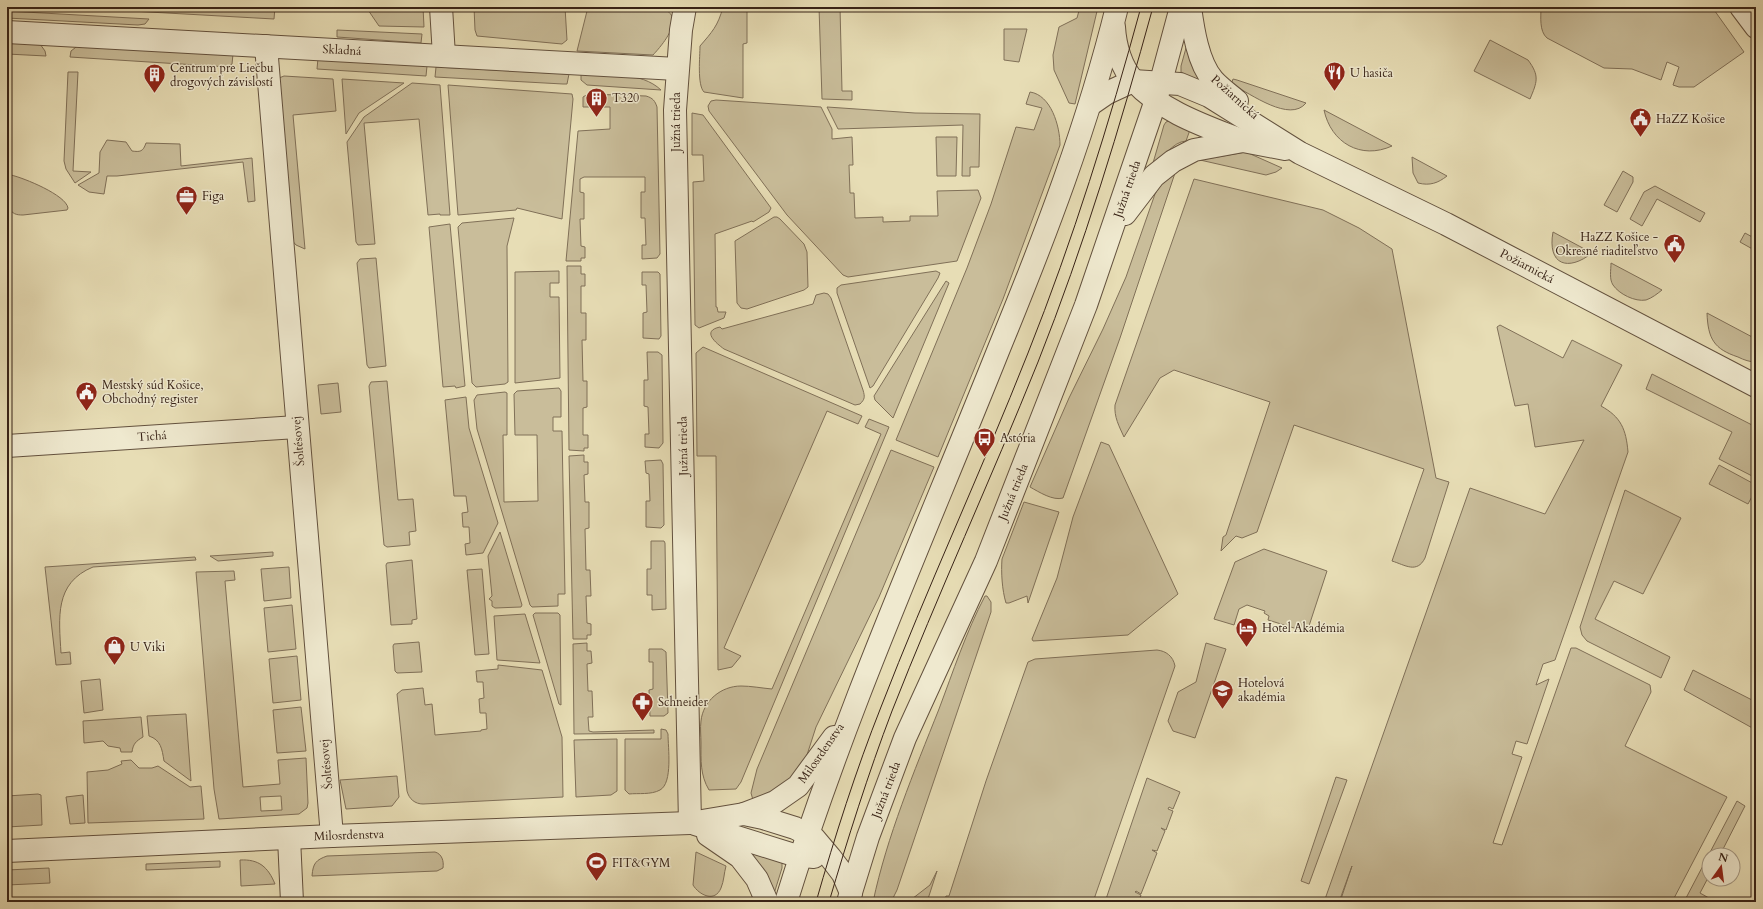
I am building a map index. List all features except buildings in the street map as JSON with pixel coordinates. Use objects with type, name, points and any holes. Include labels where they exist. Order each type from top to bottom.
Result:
[{"type":"street","points":[[442,7],[444,56]]},
{"type":"street","name":"Južná trieda","points":[[686,7],[681,30],[675,110],[690,823]]},
{"type":"street","name":"Južná trieda","points":[[850,898],[868,837],[921,702],[986,561],[1063,367],[1113,229],[1159,91],[1182,7]]},
{"type":"street","name":"Požiarnická","points":[[1190,7],[1198,48],[1206,68],[1213,80],[1296,151]]},
{"type":"street","points":[[1741,7],[1756,27]]},
{"type":"street","points":[[786,902],[807,834],[852,709],[1035,260],[1091,104],[1116,14]]},
{"type":"street","name":"Požiarnická","points":[[1116,14],[1115,40],[1119,54],[1133,81],[1159,91],[1175,112],[1243,141],[1296,151]]},
{"type":"street","name":"Skladná","points":[[7,32],[677,69]]},
{"type":"street","name":"Šoltésovej","points":[[266,46],[332,836]]},
{"type":"street","points":[[1091,104],[1107,93],[1133,81]]},
{"type":"street","name":"Požiarnická","points":[[1159,91],[1180,84],[1209,96],[1296,151],[1446,224],[1756,386]]},
{"type":"street","name":"Požiarnická","points":[[1113,229],[1154,176],[1173,161],[1194,150],[1243,141]]},
{"type":"street","name":"Tichá","points":[[7,446],[297,427]]},
{"type":"street","name":"Milosrdenstva","points":[[7,851],[332,836],[690,823],[744,814],[775,802],[798,786],[852,709]]},
{"type":"street","name":"Milosrdenstva","points":[[744,814],[795,828],[814,838],[843,874],[850,898]]},
{"type":"street","points":[[690,823],[800,856],[830,857],[849,852],[859,847],[868,837]]},
{"type":"street","points":[[690,823],[740,857],[757,880],[767,902]]},
{"type":"street","points":[[289,838],[292,902]]},
{"type":"shaded area","points":[[131,7],[275,7],[274,19],[131,11]]},
{"type":"shaded area","points":[[366,7],[423,7],[424,27],[379,26]]},
{"type":"shaded area","points":[[474,7],[565,7],[567,40],[562,44],[477,36],[475,30]]},
{"type":"shaded area","points":[[588,7],[657,7],[666,10],[671,15],[673,21],[672,28],[653,55],[577,51]]},
{"type":"shaded area","points":[[723,7],[747,7],[747,43],[743,44],[743,98],[704,92],[700,83],[700,46],[714,28]]},
{"type":"shaded area","points":[[819,7],[840,7],[842,91],[852,91],[852,100],[822,99]]},
{"type":"shaded area","points":[[1080,7],[1098,7],[1075,104],[1069,103],[1054,70],[1053,55],[1059,27],[1077,18]]},
{"type":"shaded area","points":[[1541,7],[1712,7],[1744,52],[1694,87],[1679,87],[1673,85],[1679,67],[1667,62],[1661,80],[1632,69],[1604,68],[1547,38],[1544,35],[1542,28]]},
{"type":"shaded area","points":[[7,11],[149,19],[145,24],[138,25],[7,18]]},
{"type":"shaded area","points":[[1004,29],[1027,29],[1019,62],[1004,60]]},
{"type":"shaded area","points":[[337,30],[422,34],[421,43],[337,37]]},
{"type":"shaded area","points":[[1490,40],[1528,60],[1536,75],[1536,83],[1530,99],[1474,71]]},
{"type":"shaded area","points":[[7,41],[40,44],[45,51],[46,56],[7,54]]},
{"type":"shaded area","points":[[80,44],[233,54],[232,64],[228,67],[70,57],[71,51]]},
{"type":"shaded area","points":[[1186,48],[1189,50],[1203,82],[1181,72],[1181,66]]},
{"type":"shaded area","points":[[318,58],[427,66],[426,76],[317,69]]},
{"type":"shaded area","points":[[436,67],[569,74],[567,84],[563,84],[435,77]]},
{"type":"shaded area","points":[[68,72],[78,72],[73,171],[91,172],[75,183],[66,169],[64,161]]},
{"type":"shaded area","points":[[581,74],[612,74],[633,77],[653,84],[661,90],[587,85],[581,80]]},
{"type":"shaded area","points":[[284,76],[333,79],[336,111],[293,115],[305,249],[296,245],[290,238],[279,78]]},
{"type":"shaded area","points":[[342,79],[404,83],[359,113],[346,134]]},
{"type":"shaded area","points":[[1233,79],[1306,103],[1299,108],[1290,110],[1270,105],[1233,85]]},
{"type":"shaded area","points":[[412,83],[440,85],[450,215],[428,215],[419,119],[364,123],[375,244],[358,245],[356,242],[347,142],[364,117]]},
{"type":"shaded area","points":[[448,85],[572,94],[573,99],[562,219],[517,208],[516,210],[458,215]]},
{"type":"shaded area","points":[[1030,92],[1037,94],[1044,99],[1053,112],[1060,137],[1060,145],[1003,299],[938,457],[896,440],[967,268],[991,204],[1016,127],[1034,130],[1042,108],[1026,104]]},
{"type":"shaded area","points":[[588,94],[646,96],[654,101],[657,107],[660,254],[657,258],[642,259],[642,245],[646,245],[645,218],[641,218],[641,192],[645,192],[645,177],[584,177],[580,179],[580,192],[584,193],[584,219],[580,219],[581,246],[585,247],[585,258],[581,258],[581,261],[566,261],[578,131],[610,129],[610,107],[583,107],[583,97]]},
{"type":"shaded area","points":[[716,100],[821,107],[832,129],[832,139],[852,137],[853,165],[849,165],[850,193],[854,193],[855,218],[883,217],[883,222],[910,221],[910,216],[938,216],[937,191],[978,190],[981,198],[957,261],[848,277],[843,275],[787,215],[709,111],[708,106],[711,101]]},
{"type":"shaded area","points":[[827,107],[915,113],[980,114],[979,167],[970,167],[970,176],[962,176],[963,125],[838,129]]},
{"type":"shaded area","points":[[1324,110],[1392,146],[1380,150],[1369,151],[1349,146],[1340,140],[1333,132]]},
{"type":"shaded area","points":[[692,113],[703,115],[771,208],[769,212],[753,222],[752,221],[715,234],[716,307],[718,312],[726,312],[724,318],[699,328],[695,325],[693,182],[704,181],[703,155],[692,155]]},
{"type":"shaded area","points":[[1169,121],[1191,127],[1186,141],[1177,144],[1153,163],[1164,125]]},
{"type":"shaded area","points":[[936,137],[957,137],[956,176],[937,176]]},
{"type":"shaded area","points":[[107,140],[126,142],[132,151],[142,150],[146,143],[180,144],[181,166],[252,158],[255,201],[248,202],[243,162],[107,176],[104,194],[89,192],[78,185],[99,173],[100,152]]},
{"type":"shaded area","points":[[1246,152],[1282,168],[1276,172],[1266,175],[1200,160]]},
{"type":"shaded area","points":[[1412,157],[1447,176],[1434,183],[1418,183],[1413,173]]},
{"type":"shaded area","points":[[1176,170],[1120,338],[1063,498],[1059,499],[1046,496],[1030,487],[1069,398],[1103,329],[1126,277],[1155,194],[1159,187]]},
{"type":"shaded area","points":[[1623,171],[1633,177],[1633,182],[1617,212],[1604,205]]},
{"type":"shaded area","points":[[11,175],[34,183],[53,193],[66,203],[68,208],[67,210],[23,215],[14,214],[9,207]]},
{"type":"shaded area","points":[[1194,179],[1323,210],[1359,228],[1392,249],[1436,478],[1449,482],[1425,558],[1418,566],[1410,567],[1392,561],[1424,469],[1294,425],[1257,532],[1242,538],[1236,536],[1221,551],[1223,537],[1226,535],[1270,402],[1174,370],[1160,378],[1124,437],[1116,417],[1115,405]]},
{"type":"shaded area","points":[[1655,186],[1705,213],[1700,222],[1657,199],[1642,226],[1630,219],[1644,192]]},
{"type":"shaded area","points":[[774,217],[780,219],[804,244],[807,252],[808,287],[804,290],[747,309],[741,308],[737,303],[735,241]]},
{"type":"shaded area","points":[[514,218],[507,246],[508,382],[505,384],[476,387],[472,383],[458,227],[462,223]]},
{"type":"shaded area","points":[[450,224],[465,386],[456,388],[455,386],[443,387],[429,227]]},
{"type":"shaded area","points":[[1553,232],[1592,253],[1575,262],[1561,262],[1556,258],[1553,252]]},
{"type":"shaded area","points":[[1745,233],[1756,239],[1756,251],[1740,242]]},
{"type":"shaded area","points":[[376,258],[386,366],[369,368],[367,365],[357,263],[360,259]]},
{"type":"shaded area","points":[[1611,263],[1662,290],[1646,300],[1637,300],[1628,297],[1619,291],[1612,283]]},
{"type":"shaded area","points":[[567,266],[581,266],[581,274],[585,274],[585,286],[581,286],[581,313],[586,313],[586,340],[582,340],[583,381],[587,381],[587,407],[583,408],[583,435],[588,435],[588,448],[584,448],[584,451],[569,450]]},
{"type":"shaded area","points":[[559,271],[559,283],[550,283],[550,297],[559,297],[560,378],[515,383],[515,272]]},
{"type":"shaded area","points":[[936,271],[940,273],[938,278],[873,386],[870,388],[837,293],[837,288],[841,285]]},
{"type":"shaded area","points":[[642,272],[658,272],[660,274],[661,336],[659,339],[643,338],[643,313],[647,312],[646,285],[642,285]]},
{"type":"shaded area","points":[[946,281],[949,283],[893,418],[875,400],[874,396]]},
{"type":"shaded area","points":[[824,293],[828,294],[831,298],[863,390],[864,398],[860,404],[855,405],[724,349],[717,344],[712,337],[711,331],[714,329],[720,327],[722,329],[813,304],[816,295]]},
{"type":"shaded area","points":[[1707,313],[1756,339],[1756,362],[1747,361],[1730,354],[1714,342],[1709,330]]},
{"type":"shaded area","points":[[1500,325],[1563,358],[1572,340],[1622,365],[1601,406],[1618,419],[1621,424],[1626,437],[1628,452],[1555,660],[1543,664],[1536,685],[1549,679],[1527,744],[1516,741],[1512,754],[1522,757],[1493,843],[1502,845],[1571,648],[1576,648],[1650,685],[1651,692],[1625,746],[1727,797],[1672,902],[1340,902],[1352,866],[1339,902],[1324,902],[1470,488],[1545,514],[1584,440],[1535,447],[1528,404],[1515,406],[1497,327]]},
{"type":"shaded area","points":[[703,347],[862,416],[858,424],[827,411],[724,648],[741,656],[732,667],[718,670],[716,456],[697,456],[696,353]]},
{"type":"shaded area","points":[[647,352],[658,352],[662,355],[663,443],[659,448],[645,447],[645,434],[649,434],[648,407],[644,406],[644,380],[648,380]]},
{"type":"shaded area","points":[[1652,374],[1756,427],[1756,478],[1719,459],[1732,432],[1646,389]]},
{"type":"shaded area","points":[[387,381],[398,500],[413,499],[416,531],[409,532],[410,545],[387,547],[384,545],[369,386],[371,382]]},
{"type":"shaded area","points":[[338,383],[341,412],[321,414],[318,385]]},
{"type":"shaded area","points":[[559,388],[561,391],[561,417],[553,417],[553,431],[562,431],[565,594],[558,594],[558,606],[532,607],[530,605],[477,429],[474,400],[477,395],[507,393],[507,435],[503,435],[504,502],[538,501],[537,435],[515,435],[514,394],[517,391]]},
{"type":"shaded area","points":[[466,397],[469,428],[498,523],[483,553],[466,555],[465,544],[470,543],[469,527],[463,527],[462,513],[468,512],[466,496],[454,496],[445,400]]},
{"type":"shaded area","points":[[869,419],[889,427],[741,782],[736,789],[709,790],[704,779],[701,761],[701,724],[702,714],[705,707],[714,696],[734,687],[745,686],[772,689],[881,434],[865,427]]},
{"type":"shaded area","points":[[1101,442],[1109,445],[1178,594],[1128,635],[1033,641],[1032,639],[1057,578],[1073,517]]},
{"type":"shaded area","points":[[891,450],[934,467],[879,597],[816,727],[806,758],[792,778],[779,788],[753,800],[751,793],[757,769]]},
{"type":"shaded area","points":[[584,455],[584,462],[588,462],[588,474],[584,475],[585,502],[589,502],[589,528],[585,529],[586,570],[590,570],[591,596],[586,596],[587,623],[591,624],[591,635],[587,635],[587,639],[573,639],[569,456]]},
{"type":"shaded area","points":[[661,460],[663,464],[664,525],[661,528],[646,527],[646,501],[650,501],[649,474],[646,473],[645,461]]},
{"type":"shaded area","points":[[1719,465],[1756,485],[1756,489],[1748,504],[1709,484]]},
{"type":"shaded area","points":[[1625,490],[1681,518],[1643,594],[1614,581],[1595,619],[1670,657],[1661,678],[1587,641],[1582,635],[1580,627]]},
{"type":"shaded area","points":[[1024,502],[1059,512],[1028,603],[1027,596],[1006,603],[1002,581],[1002,559]]},
{"type":"shaded area","points":[[500,532],[522,605],[521,607],[495,608],[492,606],[492,601],[489,599],[492,596],[488,556]]},
{"type":"shaded area","points":[[651,541],[664,541],[665,543],[666,609],[652,610],[652,595],[647,595],[647,569],[651,569]]},
{"type":"shaded area","points":[[1264,549],[1327,571],[1307,632],[1268,620],[1269,616],[1264,613],[1265,611],[1247,605],[1239,609],[1234,625],[1214,619],[1235,562]]},
{"type":"shaded area","points":[[273,552],[273,556],[218,561],[210,556]]},
{"type":"shaded area","points":[[195,557],[196,560],[93,567],[80,574],[71,582],[65,592],[60,615],[61,653],[70,652],[71,664],[56,665],[45,567]]},
{"type":"shaded area","points":[[412,560],[417,619],[412,620],[412,624],[391,625],[386,565],[387,563]]},
{"type":"shaded area","points":[[289,567],[291,598],[264,601],[261,569]]},
{"type":"shaded area","points":[[482,569],[489,654],[475,655],[467,570]]},
{"type":"shaded area","points":[[234,571],[235,580],[225,581],[243,787],[280,784],[278,760],[306,758],[308,803],[307,808],[299,814],[219,819],[214,789],[196,572]],"holes":[[[281,796],[282,810],[261,811],[260,797]]]},
{"type":"shaded area","points":[[985,596],[987,596],[991,602],[991,612],[897,890],[891,902],[873,902],[893,829],[902,804],[966,638]]},
{"type":"shaded area","points":[[292,605],[296,649],[268,652],[264,608]]},
{"type":"shaded area","points":[[535,613],[558,613],[560,615],[561,705],[559,704],[533,615]]},
{"type":"shaded area","points":[[525,614],[540,663],[497,660],[494,616]]},
{"type":"shaded area","points":[[419,642],[422,672],[397,673],[395,671],[394,644]]},
{"type":"shaded area","points":[[587,643],[587,651],[591,651],[592,663],[587,664],[588,691],[592,691],[593,717],[588,717],[589,731],[654,730],[654,733],[574,734],[573,644]]},
{"type":"shaded area","points":[[1206,643],[1226,649],[1195,738],[1173,731],[1168,721],[1178,692],[1196,682]]},
{"type":"shaded area","points":[[649,649],[662,649],[666,652],[668,713],[664,716],[650,716],[649,690],[653,689],[653,662],[649,662]]},
{"type":"shaded area","points":[[1157,650],[1169,655],[1173,659],[1175,666],[1093,902],[944,902],[946,896],[949,896],[986,781],[1028,662],[1035,659]]},
{"type":"shaded area","points":[[297,656],[301,700],[273,703],[269,659]]},
{"type":"shaded area","points":[[498,665],[542,670],[562,737],[563,797],[423,804],[415,802],[409,796],[407,791],[397,694],[402,690],[423,688],[425,705],[432,704],[435,735],[481,731],[487,729],[486,713],[480,713],[479,699],[484,698],[483,682],[477,682],[476,671],[498,669]]},
{"type":"shaded area","points":[[1693,670],[1756,702],[1756,730],[1684,690]]},
{"type":"shaded area","points":[[100,679],[103,710],[84,713],[81,681]]},
{"type":"shaded area","points":[[301,707],[306,751],[277,753],[273,710]]},
{"type":"shaded area","points":[[186,714],[191,781],[164,761],[162,749],[156,740],[149,736],[147,716]]},
{"type":"shaded area","points":[[141,717],[143,737],[135,743],[132,752],[121,752],[120,748],[108,746],[103,741],[84,743],[83,721]]},
{"type":"shaded area","points":[[661,729],[666,730],[668,734],[669,764],[667,780],[664,786],[656,792],[629,794],[625,790],[625,739],[661,739]]},
{"type":"shaded area","points":[[617,739],[617,791],[611,795],[576,797],[574,740]]},
{"type":"shaded area","points":[[131,760],[139,768],[152,768],[158,766],[190,787],[201,786],[204,819],[88,823],[87,772],[108,770],[122,764],[121,761]]},
{"type":"shaded area","points":[[397,776],[399,797],[392,806],[346,809],[340,780]]},
{"type":"shaded area","points":[[1336,777],[1347,780],[1309,884],[1301,881]]},
{"type":"shaded area","points":[[1147,778],[1180,792],[1173,809],[1169,807],[1168,809],[1173,811],[1166,830],[1161,828],[1165,831],[1157,851],[1152,850],[1157,853],[1141,894],[1136,891],[1135,892],[1141,895],[1138,902],[1105,902]]},
{"type":"shaded area","points":[[41,795],[42,825],[7,827],[7,796]]},
{"type":"shaded area","points":[[83,795],[85,823],[70,824],[66,797]]},
{"type":"shaded area","points":[[1737,801],[1745,806],[1724,847],[1713,847]]},
{"type":"shaded area","points":[[754,851],[782,860],[782,868],[773,897],[752,857]]},
{"type":"shaded area","points":[[435,852],[441,856],[443,863],[443,868],[437,871],[312,876],[313,868],[316,863],[320,859],[327,856]]},
{"type":"shaded area","points":[[696,852],[726,866],[723,883],[718,893],[715,895],[707,896],[699,892],[693,885]]},
{"type":"shaded area","points":[[240,860],[252,861],[262,865],[269,873],[275,884],[241,886]]},
{"type":"shaded area","points":[[220,861],[220,867],[146,870],[146,864]]},
{"type":"shaded area","points":[[49,868],[50,883],[7,885],[7,870]]},
{"type":"shaded area","points":[[1701,869],[1701,887],[1703,887],[1700,893],[1716,902],[1693,902],[1686,898]]},
{"type":"shaded area","points":[[937,871],[927,902],[908,902],[930,885]]},
{"type":"tram line","points":[[816,902],[846,803],[872,731],[917,618],[1028,353],[1060,268],[1103,138],[1141,7]]},
{"type":"tram line","points":[[829,902],[843,854],[892,711],[1020,406],[1071,274],[1128,97],[1153,7]]},
{"type":"place","name":"U hasiča","points":[[1335,92]]},
{"type":"place","name":"Centrum pre Liečbu drogových závislostí","points":[[155,94]]},
{"type":"place","name":"T320","points":[[596,118]]},
{"type":"place","name":"HaZZ Košice","points":[[1641,138]]},
{"type":"place","name":"Figa","points":[[186,216]]},
{"type":"place","name":"HaZZ Košice - Okresné riaditeľstvo","points":[[1674,264]]},
{"type":"place","name":"Mestský súd Košice, Obchodný register","points":[[86,412]]},
{"type":"place","name":"Astória","points":[[985,458]]},
{"type":"place","name":"Hotel Akadémia","points":[[1246,648]]},
{"type":"place","name":"U Viki","points":[[114,666]]},
{"type":"place","name":"Hotelová akadémia","points":[[1223,710]]},
{"type":"place","name":"Schneider","points":[[642,722]]},
{"type":"place","name":"FIT&GYM","points":[[596,882]]}]
